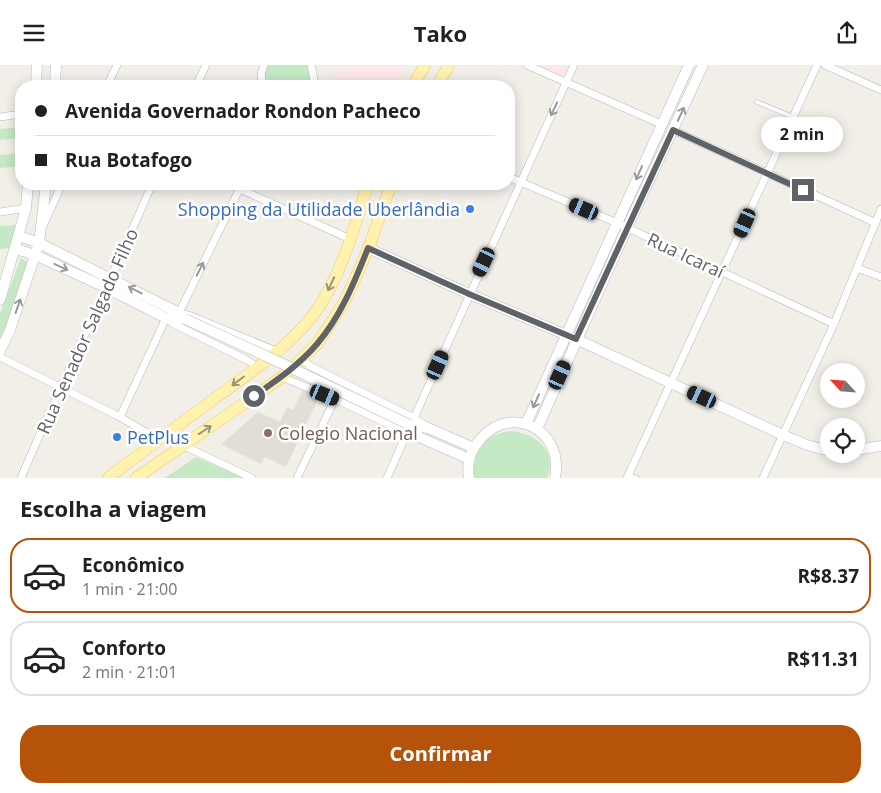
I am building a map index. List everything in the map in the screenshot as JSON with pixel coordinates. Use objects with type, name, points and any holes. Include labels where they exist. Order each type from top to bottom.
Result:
[{"type":"main road","points":[[416,80],[425,65]]},
{"type":"main road","points":[[440,80],[449,65]]},
{"type":"main road","points":[[108,478],[256,367],[290,340],[311,317],[325,298],[350,239],[366,190]]},
{"type":"main road","points":[[136,478],[282,377],[317,344],[343,304],[368,248],[389,190]]},
{"type":"street","points":[[36,80],[37,65]]},
{"type":"street","points":[[55,80],[56,65]]},
{"type":"street","points":[[110,80],[117,65]]},
{"type":"street","points":[[199,80],[206,65]]},
{"type":"street","points":[[262,80],[263,65]]},
{"type":"street","points":[[311,65],[314,80]]},
{"type":"street","points":[[527,65],[661,124]]},
{"type":"street","points":[[387,478],[574,65]]},
{"type":"street","points":[[526,424],[689,65]]},
{"type":"street","points":[[537,429],[576,339],[703,65]]},
{"type":"street","points":[[628,476],[817,65]]},
{"type":"street","points":[[826,65],[881,90]]},
{"type":"street","points":[[0,117],[15,115]]},
{"type":"street","points":[[673,130],[876,223]]},
{"type":"street","name":"Rua Icaraí","points":[[515,180],[616,223],[834,324]]},
{"type":"street","points":[[0,300],[16,249],[26,208],[28,190]]},
{"type":"street","points":[[0,351],[10,329],[39,243],[45,190]]},
{"type":"street","points":[[41,231],[59,190]]},
{"type":"street","name":"Rua Senador Salgado Filho","points":[[20,478],[60,387],[110,283],[149,190]]},
{"type":"street","points":[[182,316],[239,190]]},
{"type":"street","points":[[249,190],[350,239]]},
{"type":"street","points":[[0,211],[26,208]]},
{"type":"street","points":[[763,478],[834,324],[881,209]]},
{"type":"street","points":[[19,236],[39,243],[110,283],[172,323],[256,367]]},
{"type":"street","points":[[368,248],[469,294],[576,339],[783,435],[820,449]]},
{"type":"street","points":[[16,249],[110,283],[410,425]]},
{"type":"street","points":[[858,268],[881,277]]},
{"type":"street","points":[[166,318],[191,316],[276,351]]},
{"type":"street","points":[[120,417],[166,318]]},
{"type":"street","points":[[232,353],[240,353],[244,349],[244,343],[238,336]]},
{"type":"street","points":[[0,357],[120,417],[148,433],[155,443]]},
{"type":"street","points":[[302,359],[310,366],[325,373],[410,425],[419,437],[469,459]]},
{"type":"street","points":[[316,391],[311,384],[315,376],[325,373]]},
{"type":"street","points":[[282,377],[335,399],[410,425],[428,428],[474,447]]},
{"type":"street","points":[[297,478],[335,399]]},
{"type":"street","points":[[469,478],[469,459],[474,447],[483,434],[503,423],[514,422],[526,424],[546,436],[556,457],[557,468],[555,478]]},
{"type":"street","points":[[182,445],[252,478]]},
{"type":"street","points":[[865,449],[881,446]]},
{"type":"lane","points":[[756,102],[793,117]]},
{"type":"lane","points":[[628,476],[637,478]]},
{"type":"shaded area","points":[[340,65],[409,65],[400,80],[333,80]]},
{"type":"shaded area","points":[[535,65],[569,65],[563,78]]},
{"type":"shaded area","name":"Colegio Nacional","points":[[303,390],[319,397],[286,467],[265,457],[261,464],[221,444],[258,412],[280,422],[287,407],[293,410]]},
{"type":"green space","points":[[264,65],[311,65],[312,80],[263,80]]},
{"type":"green space","points":[[15,128],[15,139],[0,140],[0,129]]},
{"type":"green space","points":[[15,154],[15,167],[0,168],[0,155]]},
{"type":"green space","points":[[16,225],[10,248],[0,249],[0,226]]},
{"type":"green space","points":[[21,258],[28,263],[16,302],[0,342],[0,314]]},
{"type":"green space","points":[[511,431],[529,436],[542,445],[550,459],[547,478],[474,478],[475,460],[482,446],[494,436]]},
{"type":"green space","points":[[196,457],[243,478],[165,478]]},
{"type":"place","name":"Shopping da Utilidade Uberlândia","points":[[470,209]]},
{"type":"place","name":"Colegio Nacional","points":[[268,433]]},
{"type":"place","name":"PetPlus","points":[[117,437]]},
{"type":"route","points":[[254,396],[282,377],[317,344],[343,304],[368,248],[469,294],[576,339],[673,130],[803,190]]}]
